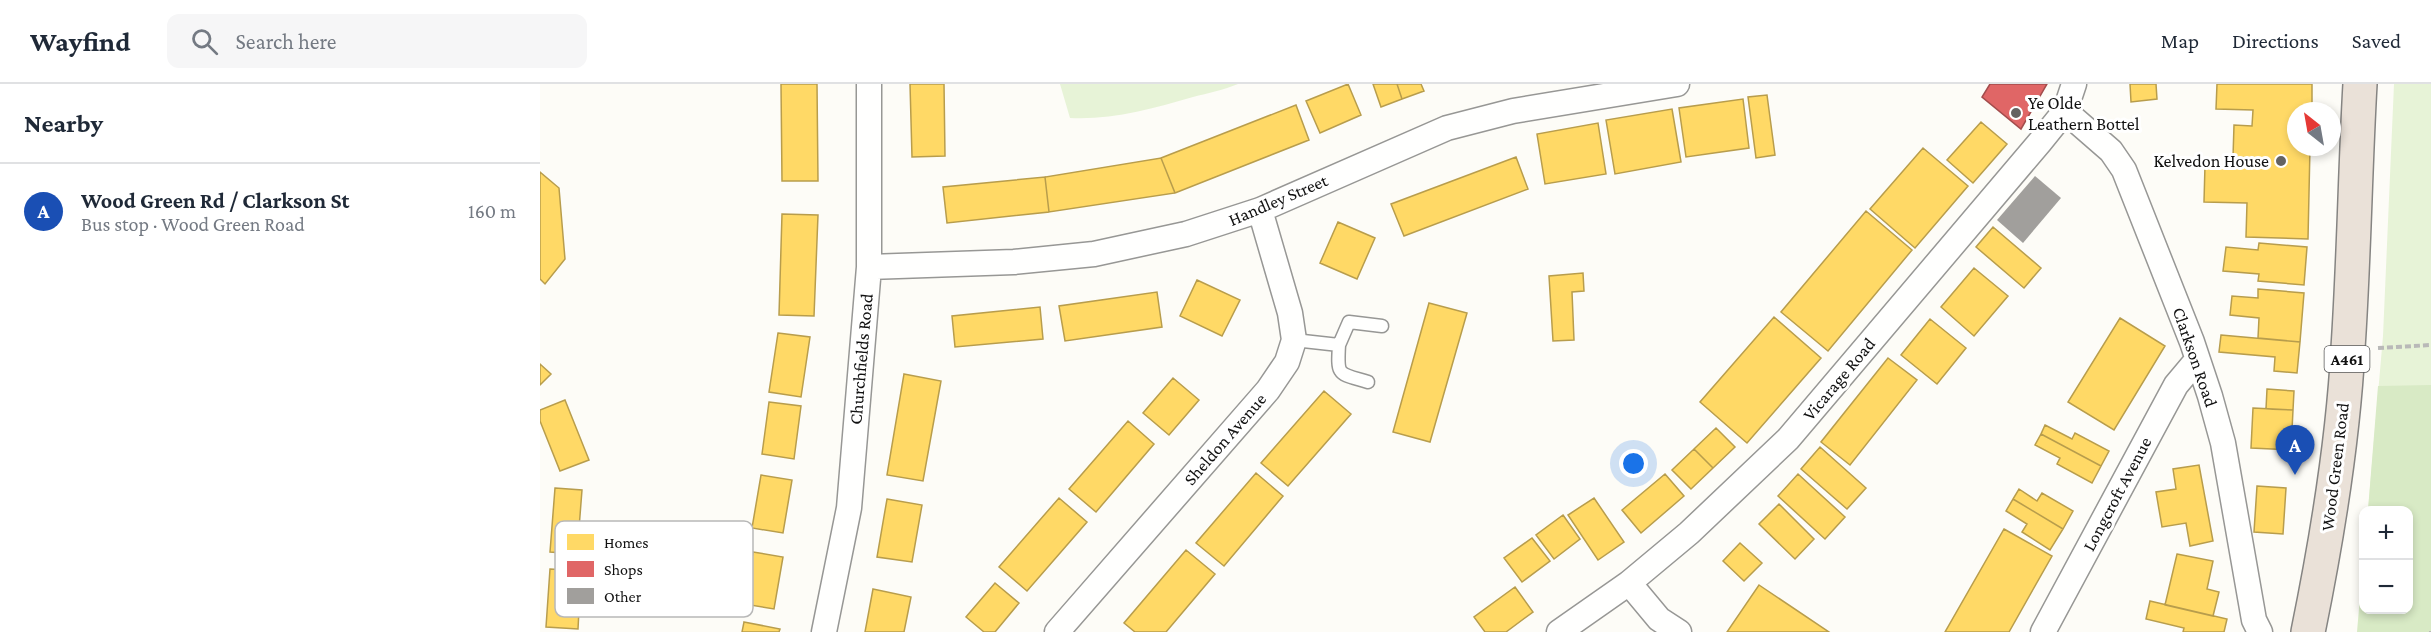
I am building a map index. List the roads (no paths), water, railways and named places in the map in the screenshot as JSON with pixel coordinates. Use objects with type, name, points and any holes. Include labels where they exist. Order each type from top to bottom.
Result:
[{"type":"highway","name":"Wood Green Road","points":[[2308,632],[2324,550],[2341,428],[2348,349],[2360,84]]},
{"type":"street","name":"Churchfields Road","points":[[824,632],[849,508],[869,267],[869,84]]},
{"type":"street","name":"Handley Street","points":[[869,267],[1014,262],[1094,254],[1186,234],[1260,210],[1447,128],[1513,111],[1677,84]]},
{"type":"street","name":"Vicarage Road","points":[[1559,632],[1629,583],[1689,533],[1788,439],[2065,111],[2074,84]]},
{"type":"street","name":"Clarkson Road","points":[[2065,111],[2111,151],[2124,170],[2192,342],[2223,443],[2254,620],[2260,632]]},
{"type":"street","points":[[1260,210],[1290,313],[1294,340]]},
{"type":"street","name":"Sheldon Avenue","points":[[1057,632],[1268,390],[1287,362],[1294,340]]},
{"type":"street","name":"Longcroft Avenue","points":[[2043,632],[2176,385],[2197,360]]},
{"type":"street","points":[[1629,583],[1659,619],[1679,632]]},
{"type":"lane","points":[[1368,382],[1342,374],[1339,370],[1339,345],[1349,322],[1382,326]]},
{"type":"lane","points":[[1294,340],[1339,345]]},
{"type":"place","name":"Ye Olde Leathern Bottel","points":[[2016,113]]},
{"type":"place","name":"Kelvedon House","points":[[2281,161]]},
{"type":"place","name":"Wood Green Rd / Clarkson St","points":[[2295,475]]}]
